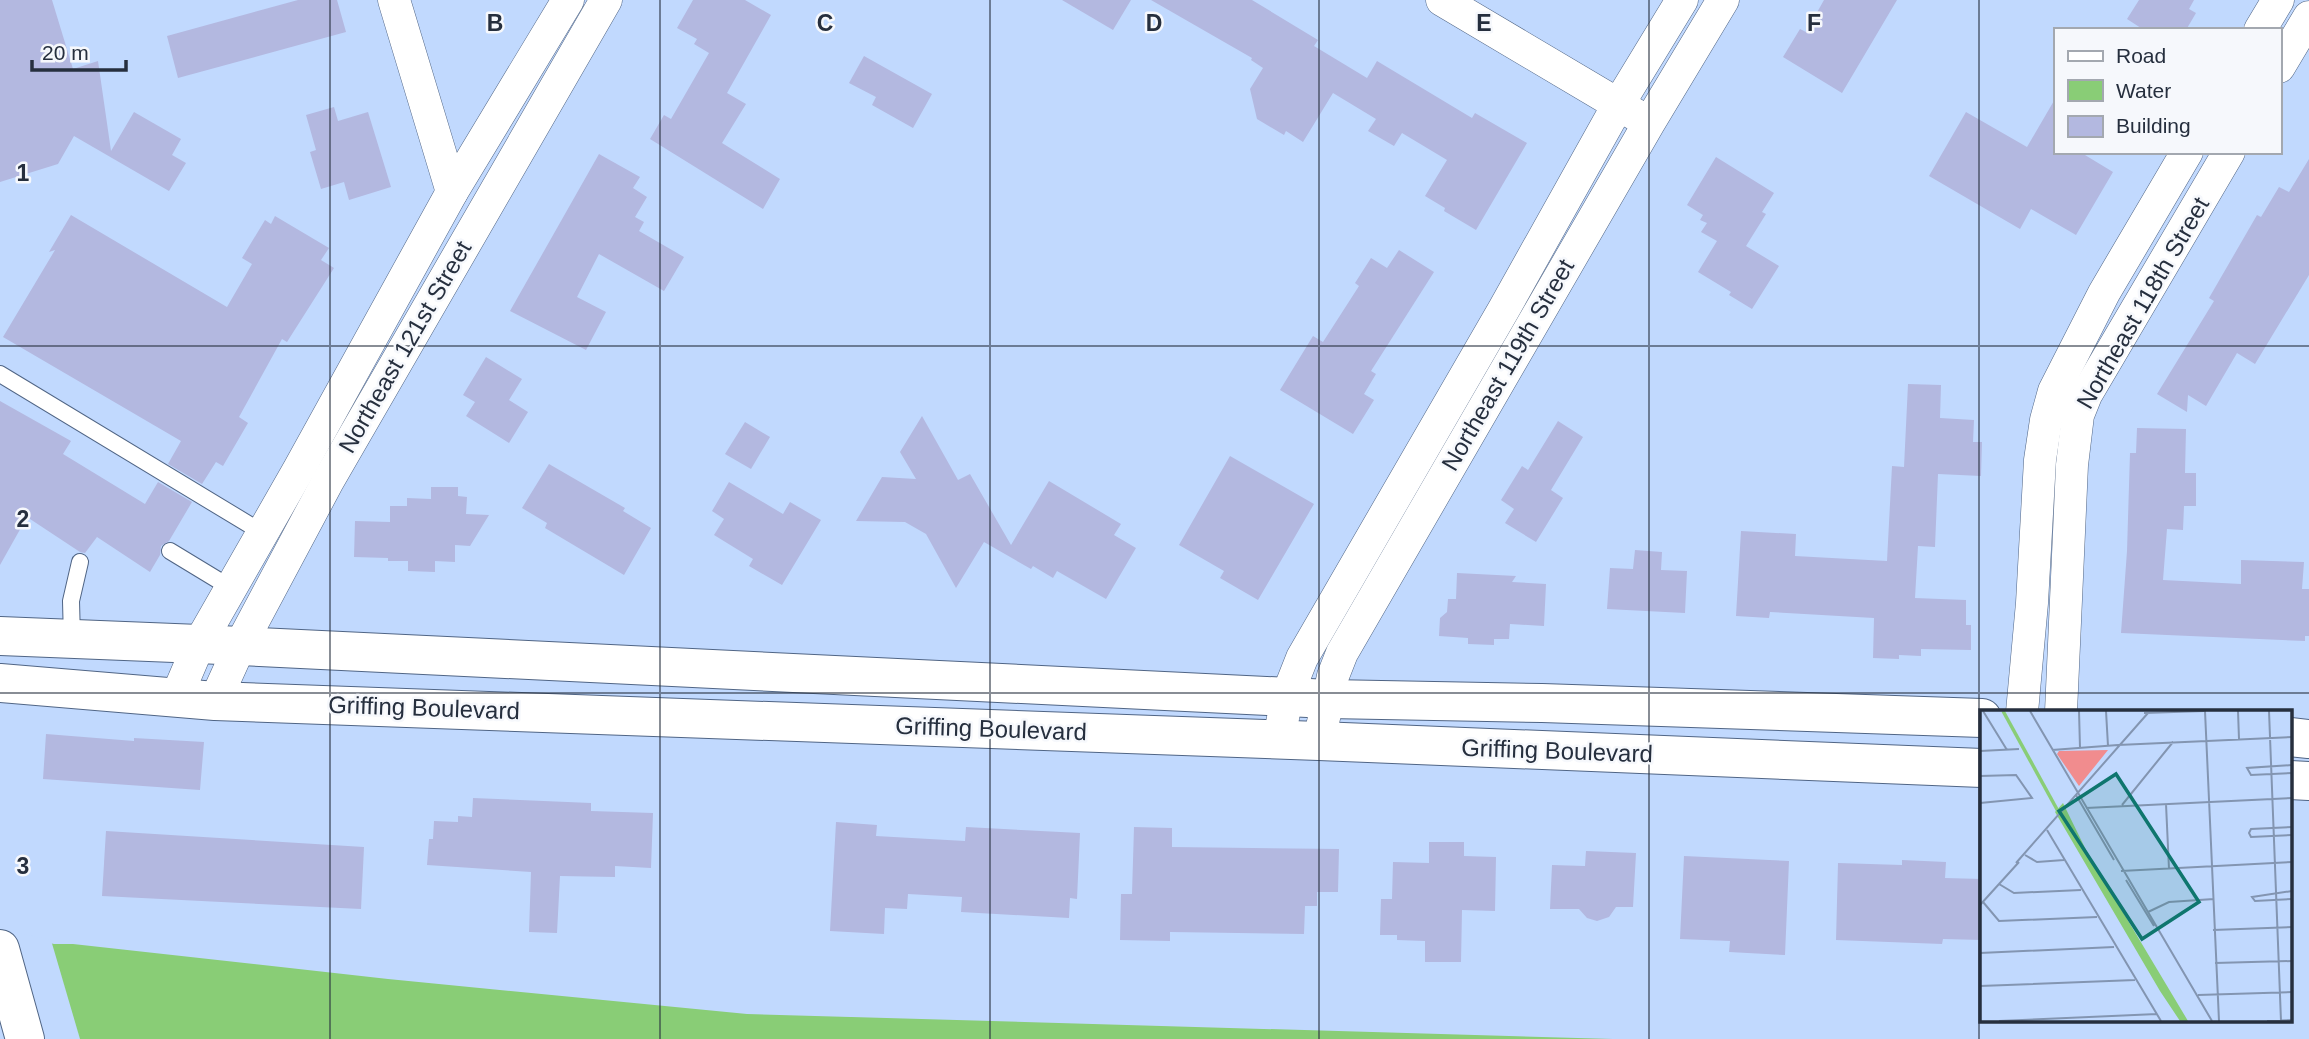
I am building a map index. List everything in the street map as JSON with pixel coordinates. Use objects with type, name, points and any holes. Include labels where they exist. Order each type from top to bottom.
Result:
[{"type":"street","points":[[394,0],[452,192]]},
{"type":"street","name":"Northeast 121st Street","points":[[176,698],[199,643],[452,192],[568,0]]},
{"type":"street","name":"Northeast 121st Street","points":[[215,701],[240,646],[328,481],[606,0]]},
{"type":"street","points":[[1442,0],[1649,123]]},
{"type":"street","name":"Northeast 119th Street","points":[[1279,740],[1287,696],[1302,658],[1504,309],[1618,105],[1682,0]]},
{"type":"street","name":"Northeast 119th Street","points":[[1318,741],[1333,676],[1342,653],[1723,0]]},
{"type":"street","points":[[2261,28],[2278,0]]},
{"type":"street","points":[[2281,65],[2309,17]]},
{"type":"street","name":"Northeast 118th Street","points":[[2022,710],[2032,603],[2040,460],[2054,391],[2104,293],[2186,154]]},
{"type":"street","name":"Northeast 118th Street","points":[[2061,710],[2072,466],[2078,415],[2086,395],[2228,154]]},
{"type":"street","name":"Griffing Boulevard","points":[[0,636],[199,643],[1329,699],[1556,703],[1980,718]]},
{"type":"street","name":"Griffing Boulevard","points":[[0,683],[215,701],[1980,768]]},
{"type":"street","points":[[0,950],[25,1039]]},
{"type":"lane","points":[[0,374],[263,533]]},
{"type":"lane","points":[[170,551],[231,588]]},
{"type":"lane","points":[[72,639],[71,601],[80,562]]},
{"type":"water","points":[[0,932],[54,944],[747,1014],[1613,1039],[0,1039]]},
{"type":"pier","points":[[0,929],[51,940],[80,1039],[0,1039]]},
{"type":"building","points":[[0,0],[52,0],[73,69],[98,61],[111,151],[134,112],[181,139],[172,155],[186,163],[169,191],[74,136],[58,164],[0,182]]},
{"type":"building","points":[[298,0],[337,0],[346,32],[178,78],[167,36]]},
{"type":"building","points":[[693,0],[745,0],[771,15],[727,93],[746,104],[722,143],[780,179],[763,209],[650,139],[664,115],[671,119],[709,53],[694,44],[697,39],[677,28]]},
{"type":"building","points":[[1062,0],[1131,0],[1113,30]]},
{"type":"building","points":[[1151,0],[1252,0],[1318,40],[1314,46],[1367,78],[1377,61],[1472,118],[1475,113],[1527,143],[1476,230],[1425,196],[1447,160],[1402,133],[1394,146],[1368,131],[1376,119],[1333,93],[1303,142],[1286,131],[1284,135],[1257,119],[1250,89],[1263,68],[1251,60],[1252,58]]},
{"type":"building","points":[[1824,0],[1897,0],[1842,93],[1783,57],[1800,29],[1806,32]]},
{"type":"building","points":[[2139,0],[2194,0],[2189,9],[2196,13],[2187,28],[2141,28],[2127,19]]},
{"type":"building","points":[[864,56],[932,94],[913,128],[872,105],[876,97],[849,83]]},
{"type":"building","points":[[2054,101],[2054,154],[2083,154],[2113,172],[2076,235],[2031,209],[2020,229],[1929,176],[1966,112],[2027,147]]},
{"type":"building","points":[[334,107],[338,121],[368,112],[391,187],[349,200],[344,182],[321,189],[310,152],[316,150],[306,115]]},
{"type":"building","points":[[599,154],[640,177],[633,188],[647,197],[635,217],[644,222],[639,231],[684,257],[664,291],[599,254],[577,297],[606,312],[586,350],[510,311]]},
{"type":"building","points":[[1716,157],[1774,193],[1762,212],[1766,214],[1746,246],[1779,266],[1752,309],[1729,295],[1731,292],[1698,272],[1717,241],[1701,232],[1707,223],[1700,220],[1703,215],[1687,205]]},
{"type":"building","points":[[2309,159],[2309,275],[2255,364],[2237,353],[2206,406],[2188,395],[2187,412],[2157,394],[2214,301],[2209,298],[2257,215],[2261,217],[2279,187],[2289,192]]},
{"type":"building","points":[[71,215],[227,307],[252,264],[242,258],[265,220],[271,224],[275,216],[329,248],[321,260],[334,268],[287,342],[282,339],[239,417],[248,423],[223,466],[216,462],[202,484],[168,464],[181,441],[3,337],[55,250],[49,252]]},
{"type":"building","points":[[1399,250],[1434,272],[1371,371],[1376,374],[1364,394],[1374,400],[1353,434],[1280,390],[1313,336],[1323,342],[1359,286],[1355,283],[1371,258],[1387,268]]},
{"type":"building","points":[[486,357],[522,379],[509,400],[528,412],[509,443],[466,416],[475,402],[463,395]]},
{"type":"building","points":[[1908,384],[1941,385],[1940,418],[1974,420],[1973,442],[1982,442],[1981,476],[1938,474],[1935,547],[1918,546],[1915,598],[1966,600],[1966,625],[1971,625],[1971,650],[1921,649],[1921,656],[1873,658],[1874,618],[1770,612],[1769,618],[1736,616],[1741,531],[1796,534],[1795,556],[1887,561],[1892,466],[1904,467]]},
{"type":"building","points":[[0,401],[71,441],[63,454],[145,504],[158,482],[192,502],[169,541],[161,546],[160,555],[150,572],[97,537],[85,553],[80,552],[27,517],[0,565]]},
{"type":"building","points":[[922,416],[958,480],[970,474],[1011,545],[1049,481],[1121,524],[1114,535],[1136,548],[1106,599],[1057,571],[1053,578],[1033,566],[1031,569],[984,542],[956,588],[926,534],[905,522],[856,521],[882,477],[916,479],[900,452]]},
{"type":"building","points":[[1558,421],[1583,437],[1551,490],[1563,498],[1536,542],[1505,523],[1514,509],[1501,500],[1522,466],[1528,470]]},
{"type":"building","points":[[745,422],[770,437],[751,469],[725,454]]},
{"type":"building","points":[[2137,428],[2186,429],[2185,473],[2196,473],[2196,506],[2184,506],[2183,530],[2167,529],[2163,580],[2241,584],[2241,560],[2304,562],[2302,589],[2309,589],[2309,636],[2305,636],[2305,641],[2121,633],[2130,453],[2136,453]]},
{"type":"building","points":[[1230,456],[1314,504],[1258,600],[1220,578],[1224,571],[1179,545]]},
{"type":"building","points":[[549,464],[625,508],[623,511],[651,528],[624,575],[545,528],[547,523],[522,508]]},
{"type":"building","points":[[729,482],[783,514],[790,502],[821,520],[782,585],[749,566],[753,559],[714,535],[724,519],[712,511]]},
{"type":"building","points":[[431,487],[458,487],[458,496],[467,497],[466,514],[489,515],[470,546],[455,545],[455,562],[435,561],[435,572],[408,571],[408,561],[354,557],[355,521],[390,522],[390,506],[407,506],[407,498],[431,499]]},
{"type":"building","points":[[1635,550],[1662,552],[1661,570],[1687,571],[1685,613],[1607,609],[1610,568],[1633,569]]},
{"type":"building","points":[[1457,573],[1516,576],[1512,582],[1546,584],[1544,626],[1510,624],[1509,639],[1494,639],[1494,645],[1468,644],[1468,638],[1439,636],[1440,618],[1447,612],[1448,599],[1456,599]]},
{"type":"building","points":[[46,734],[134,741],[134,738],[204,742],[200,790],[43,779]]},
{"type":"building","points":[[473,798],[591,803],[591,811],[653,813],[651,868],[615,866],[615,877],[560,876],[557,933],[529,932],[531,872],[427,865],[429,839],[433,839],[434,821],[458,822],[458,816],[472,817]]},
{"type":"building","points":[[836,822],[877,825],[876,836],[965,841],[966,827],[1080,833],[1077,899],[1070,898],[1069,918],[961,912],[962,897],[908,894],[907,909],[885,908],[884,934],[830,931]]},
{"type":"building","points":[[1134,827],[1172,828],[1172,847],[1339,849],[1338,892],[1317,892],[1317,906],[1305,906],[1304,934],[1170,932],[1170,941],[1120,940],[1121,894],[1132,894]]},
{"type":"building","points":[[106,831],[364,847],[361,909],[102,896]]},
{"type":"building","points":[[1429,842],[1464,842],[1464,856],[1496,857],[1495,911],[1462,910],[1461,962],[1425,962],[1425,941],[1397,940],[1397,935],[1380,935],[1381,899],[1392,899],[1393,862],[1429,863]]},
{"type":"building","points":[[1586,851],[1636,853],[1633,907],[1616,907],[1609,917],[1597,921],[1587,918],[1579,909],[1550,909],[1552,865],[1585,866]]},
{"type":"building","points":[[1684,856],[1789,861],[1785,955],[1729,952],[1730,941],[1680,939]]},
{"type":"building","points":[[1902,860],[1946,862],[1945,878],[1980,879],[1980,940],[1943,939],[1942,944],[1836,940],[1838,863],[1902,865]]}]
